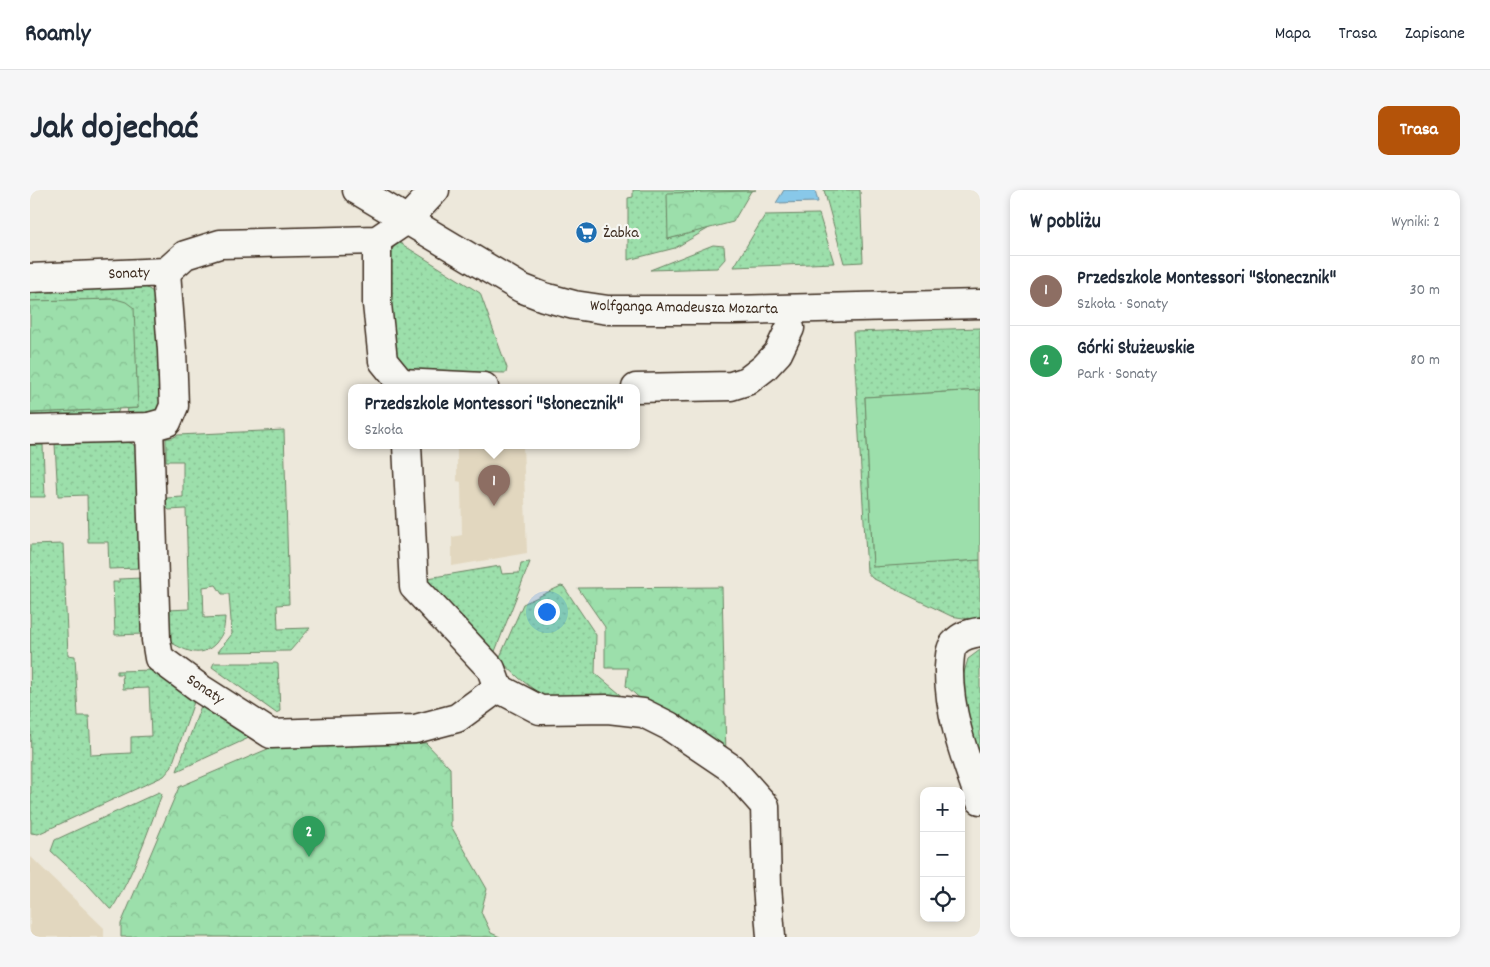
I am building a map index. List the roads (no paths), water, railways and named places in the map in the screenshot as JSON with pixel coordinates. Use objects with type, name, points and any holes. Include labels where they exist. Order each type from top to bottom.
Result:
[{"type":"street","name":"Wolfganga Amadeusza Mozarta","points":[[357,190],[521,288],[544,297],[574,305],[608,310],[734,310],[980,304]]},
{"type":"street","points":[[166,272],[185,255],[220,244],[377,240],[408,219],[434,190]]},
{"type":"street","points":[[377,240],[377,304],[383,360],[400,384]]},
{"type":"street","name":"Sonaty","points":[[30,278],[166,272],[174,406],[168,422],[149,427],[156,640],[159,658],[201,689],[272,734],[415,729],[457,718],[498,688]]},
{"type":"street","points":[[640,388],[730,386],[747,381],[764,368],[778,353],[790,328]]},
{"type":"street","points":[[30,430],[149,427]]},
{"type":"street","points":[[407,449],[414,586],[491,669],[498,688],[540,710],[608,709],[643,713],[669,726],[731,768],[765,806],[767,886],[771,937]]},
{"type":"street","points":[[980,632],[965,636],[955,642],[950,651],[949,681],[950,696],[962,746],[980,800]]},
{"type":"water","points":[[784,190],[815,190],[818,202],[776,203]]},
{"type":"place","name":"Żabka","points":[[587,233]]},
{"type":"place","name":"Przedszkole Montessori \"Słonecznik\"","points":[[494,506]]},
{"type":"place","name":"Górki Służewskie","points":[[309,857]]}]
